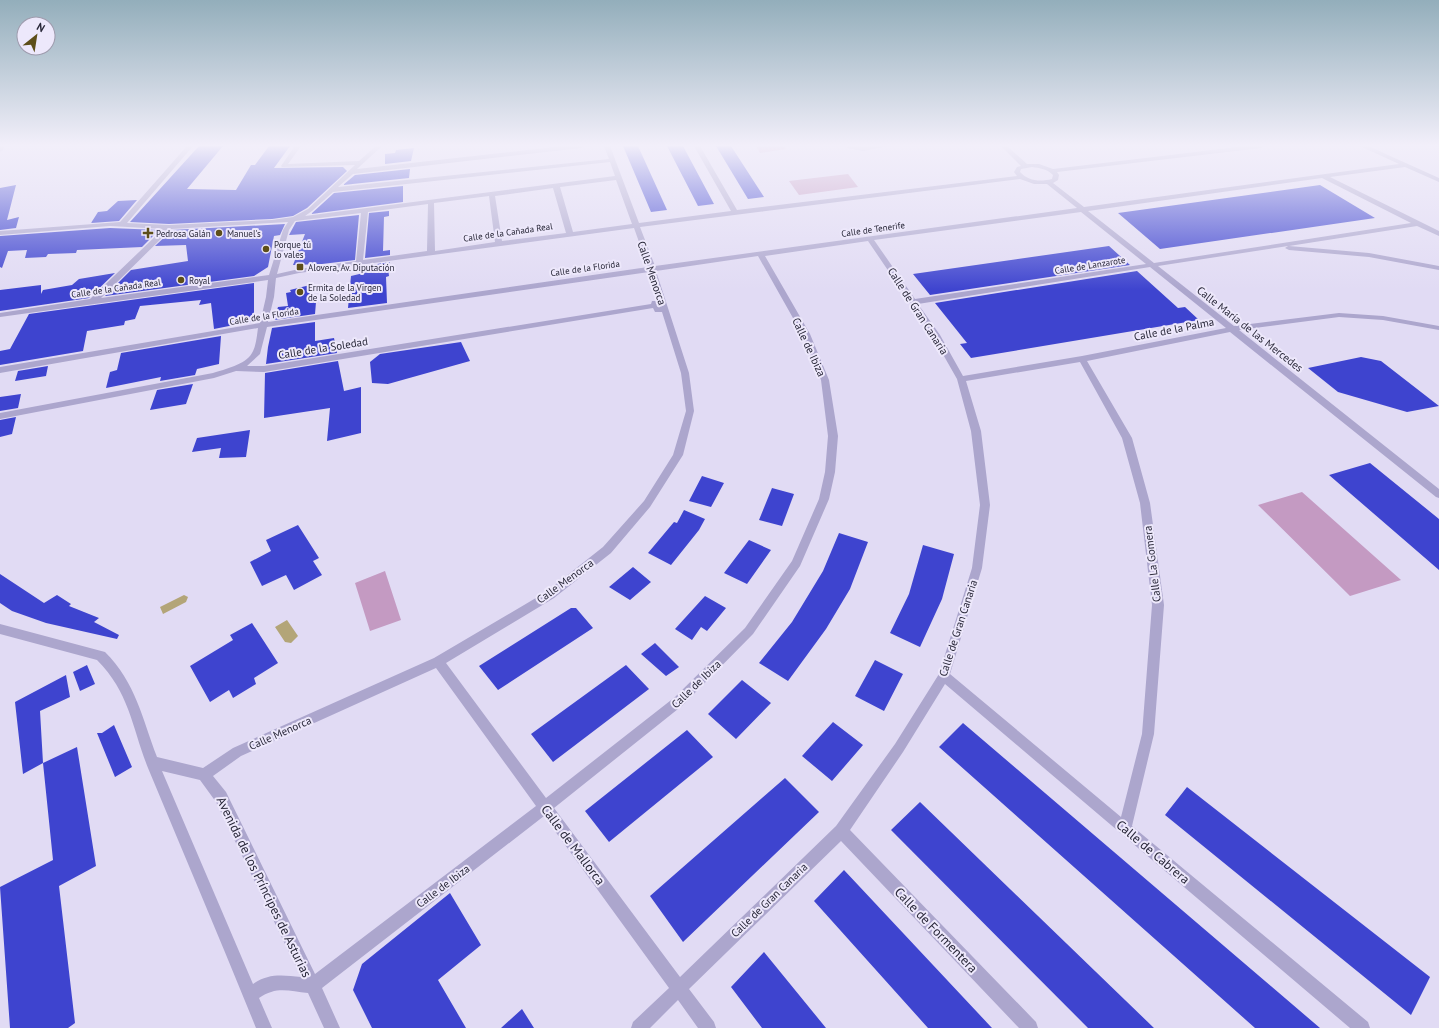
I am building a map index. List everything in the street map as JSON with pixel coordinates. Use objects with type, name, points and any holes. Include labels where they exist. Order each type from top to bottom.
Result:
[{"type":"street","points":[[122,224],[148,194]]},
{"type":"street","points":[[236,368],[247,362],[256,354],[270,298],[272,277],[286,230],[294,220],[310,210],[328,194]]},
{"type":"street","points":[[0,233],[110,224],[168,227],[294,220],[492,194],[499,244]]},
{"type":"street","points":[[558,194],[570,234]]},
{"type":"street","name":"Calle Menorca","points":[[204,775],[236,752],[438,662],[550,595],[607,550],[647,504],[678,455],[690,411],[685,373],[652,269],[624,194]]},
{"type":"street","points":[[725,194],[735,212]]},
{"type":"street","name":"Calle de la Cañada Real","points":[[0,315],[431,253],[882,194]]},
{"type":"street","name":"Calle María de las Mercedes","points":[[1063,194],[1439,494]]},
{"type":"street","name":"Calle de Tenerife","points":[[652,269],[1196,194]]},
{"type":"street","points":[[1358,194],[1439,234]]},
{"type":"street","points":[[431,202],[431,253]]},
{"type":"street","points":[[359,263],[365,211]]},
{"type":"street","name":"Calle de Lanzarote","points":[[914,302],[1418,224]]},
{"type":"street","points":[[92,301],[168,227]]},
{"type":"street","name":"Calle de Gran Canaria","points":[[639,1028],[841,831],[900,748],[944,676],[977,568],[985,505],[976,431],[961,379],[936,335],[870,239]]},
{"type":"street","name":"Calle de Lanzarote","points":[[1268,247],[1368,255],[1439,268]]},
{"type":"street","name":"Calle de Ibiza","points":[[312,986],[545,807],[679,701],[749,631],[796,563],[824,499],[830,472],[833,436],[825,380],[806,334],[761,254]]},
{"type":"street","name":"Calle de la Florida","points":[[0,370],[264,325],[652,269]]},
{"type":"street","name":"Calle de la Soledad","points":[[0,416],[214,375],[236,368],[264,369],[654,306],[655,303],[658,310],[663,304]]},
{"type":"street","name":"Calle de la Palma","points":[[961,379],[1082,359],[1232,329],[1339,315],[1383,318],[1439,328]]},
{"type":"street","name":"Calle La Gomera","points":[[1082,359],[1126,438],[1145,503],[1158,605],[1148,734],[1125,828]]},
{"type":"street","points":[[0,629],[101,656],[112,665],[121,676],[153,762],[264,1028]]},
{"type":"street","name":"Calle de Mallorca","points":[[438,662],[708,1028]]},
{"type":"street","name":"Calle de Cabrera","points":[[944,676],[1362,1028]]},
{"type":"street","points":[[153,762],[204,775]]},
{"type":"street","name":"Avenida de los Príncipes de Asturias","points":[[204,775],[221,797],[296,950],[332,1028]]},
{"type":"street","name":"Calle de Formentera","points":[[841,831],[1030,1028]]},
{"type":"street","points":[[251,995],[265,985],[281,982],[312,986]]},
{"type":"shaded area","points":[[1302,492],[1401,580],[1350,596],[1258,505]]},
{"type":"shaded area","points":[[385,571],[401,620],[370,631],[355,583]]},
{"type":"shaded area","points":[[184,595],[188,597],[186,602],[163,614],[160,607]]},
{"type":"shaded area","points":[[287,620],[298,636],[291,643],[285,642],[275,627]]},
{"type":"building","points":[[0,194],[14,194],[7,220],[19,217],[16,228],[0,230]]},
{"type":"building","points":[[155,194],[322,194],[307,208],[293,216],[272,219],[169,224],[130,222]]},
{"type":"building","points":[[333,194],[403,194],[403,202],[311,214]]},
{"type":"building","points":[[643,194],[660,194],[667,210],[651,212]]},
{"type":"building","points":[[692,194],[709,194],[714,204],[698,206]]},
{"type":"building","points":[[745,194],[762,194],[764,197],[748,199]]},
{"type":"building","points":[[1255,194],[1335,194],[1375,218],[1160,249],[1118,213]]},
{"type":"building","points":[[137,200],[119,221],[91,223],[98,212],[107,211],[118,201]]},
{"type":"building","points":[[389,211],[389,216],[384,217],[383,251],[390,250],[390,255],[365,258],[369,213]]},
{"type":"building","points":[[359,215],[355,260],[322,264],[293,265],[305,234],[289,235],[296,222]]},
{"type":"building","points":[[285,224],[280,235],[274,236],[268,267],[254,276],[105,296],[131,270],[188,261],[186,245],[155,246],[172,230]]},
{"type":"building","points":[[110,228],[159,230],[142,247],[77,250],[76,253],[48,254],[46,257],[25,258],[27,250],[8,251],[2,268],[0,267],[0,236]]},
{"type":"building","points":[[1109,246],[1130,265],[930,295],[913,274]]},
{"type":"building","points":[[390,262],[390,268],[388,268],[389,276],[386,277],[387,303],[348,308],[351,276],[372,271],[371,265]]},
{"type":"building","points":[[1137,271],[1178,308],[1185,307],[1199,320],[971,358],[960,344],[967,343],[935,303]]},
{"type":"building","points":[[115,273],[89,298],[0,311],[0,290],[41,285],[41,294],[43,290],[72,285],[79,279]]},
{"type":"building","points":[[254,283],[254,321],[214,329],[211,303],[199,305],[201,300],[140,306],[135,319],[125,321],[124,325],[87,331],[83,351],[0,365],[0,351],[10,349],[29,314]]},
{"type":"building","points":[[310,285],[312,302],[316,302],[315,314],[274,320],[278,307],[288,306],[286,293],[291,292],[290,290]]},
{"type":"building","points":[[315,322],[315,341],[334,338],[337,353],[266,364],[272,328]]},
{"type":"building","points":[[221,336],[219,364],[197,369],[195,375],[160,381],[161,377],[106,388],[110,372],[117,370],[121,353]]},
{"type":"building","points":[[461,342],[470,361],[388,384],[372,383],[370,362],[380,354]]},
{"type":"building","points":[[1361,357],[1381,361],[1439,406],[1407,412],[1338,392],[1308,368]]},
{"type":"building","points":[[338,361],[344,391],[361,387],[361,433],[327,441],[330,408],[264,418],[265,373]]},
{"type":"building","points":[[48,366],[46,376],[15,381],[18,371]]},
{"type":"building","points":[[193,384],[186,404],[150,410],[157,390]]},
{"type":"building","points":[[21,394],[18,408],[0,411],[0,397]]},
{"type":"building","points":[[16,417],[12,434],[0,437],[0,420]]},
{"type":"building","points":[[250,430],[246,457],[219,458],[221,448],[192,452],[197,438]]},
{"type":"building","points":[[1370,463],[1439,519],[1439,570],[1329,475]]},
{"type":"building","points":[[702,476],[724,483],[711,507],[689,501]]},
{"type":"building","points":[[772,488],[794,494],[782,526],[759,520]]},
{"type":"building","points":[[684,510],[705,519],[699,530],[671,565],[648,553],[674,522],[677,523]]},
{"type":"building","points":[[298,525],[319,558],[313,561],[322,575],[294,590],[286,575],[262,586],[250,562],[271,551],[266,540]]},
{"type":"building","points":[[839,533],[868,542],[850,589],[826,629],[788,681],[759,663],[792,622],[823,571]]},
{"type":"building","points":[[749,540],[771,550],[747,584],[724,573]]},
{"type":"building","points":[[923,545],[954,554],[942,599],[920,647],[890,633],[909,594]]},
{"type":"building","points":[[633,567],[651,582],[630,600],[609,587]]},
{"type":"building","points":[[0,574],[44,603],[57,595],[71,604],[69,606],[99,618],[94,622],[119,635],[117,639],[46,623],[12,611],[0,603]]},
{"type":"building","points":[[705,596],[726,608],[707,631],[701,627],[692,640],[675,629]]},
{"type":"building","points":[[571,608],[576,608],[593,628],[498,690],[479,666]]},
{"type":"building","points":[[252,623],[278,663],[254,678],[256,684],[233,698],[229,690],[210,702],[190,666],[233,640],[230,635]]},
{"type":"building","points":[[655,643],[679,667],[666,676],[641,654]]},
{"type":"building","points":[[875,660],[903,674],[884,711],[855,696]]},
{"type":"building","points":[[87,665],[95,684],[80,691],[73,672]]},
{"type":"building","points":[[626,665],[649,689],[553,762],[531,734]]},
{"type":"building","points":[[66,675],[70,697],[40,711],[43,763],[23,774],[15,702]]},
{"type":"building","points":[[742,680],[771,703],[736,739],[708,714]]},
{"type":"building","points":[[833,722],[863,745],[832,781],[802,756]]},
{"type":"building","points":[[963,723],[1320,1028],[1255,1028],[939,747]]},
{"type":"building","points":[[114,725],[132,767],[115,777],[97,733],[102,733]]},
{"type":"building","points":[[687,730],[713,757],[609,842],[585,811]]},
{"type":"building","points":[[77,747],[96,866],[59,886],[75,1023],[68,1028],[10,1028],[0,887],[53,860],[43,763]]},
{"type":"building","points":[[785,778],[819,812],[683,942],[650,896]]},
{"type":"building","points":[[1187,787],[1430,977],[1411,1015],[1165,815]]},
{"type":"building","points":[[920,802],[1154,1028],[1088,1028],[891,830]]},
{"type":"building","points":[[844,870],[992,1028],[928,1028],[814,901]]},
{"type":"building","points":[[450,893],[481,945],[438,980],[466,1028],[372,1028],[353,990],[362,964]]},
{"type":"building","points":[[764,952],[826,1028],[762,1028],[731,987]]},
{"type":"building","points":[[522,1009],[534,1028],[501,1028]]},
{"type":"place","name":"Pedrosa Galán","points":[[148,233]]},
{"type":"place","name":"Manuel's","points":[[219,233]]},
{"type":"place","name":"Porque tú lo vales","points":[[266,249]]},
{"type":"place","name":"Alovera, Av. Diputación","points":[[300,267]]},
{"type":"place","name":"Royal","points":[[181,280]]},
{"type":"place","name":"Ermita de la Virgen de la Soledad","points":[[300,292]]}]
